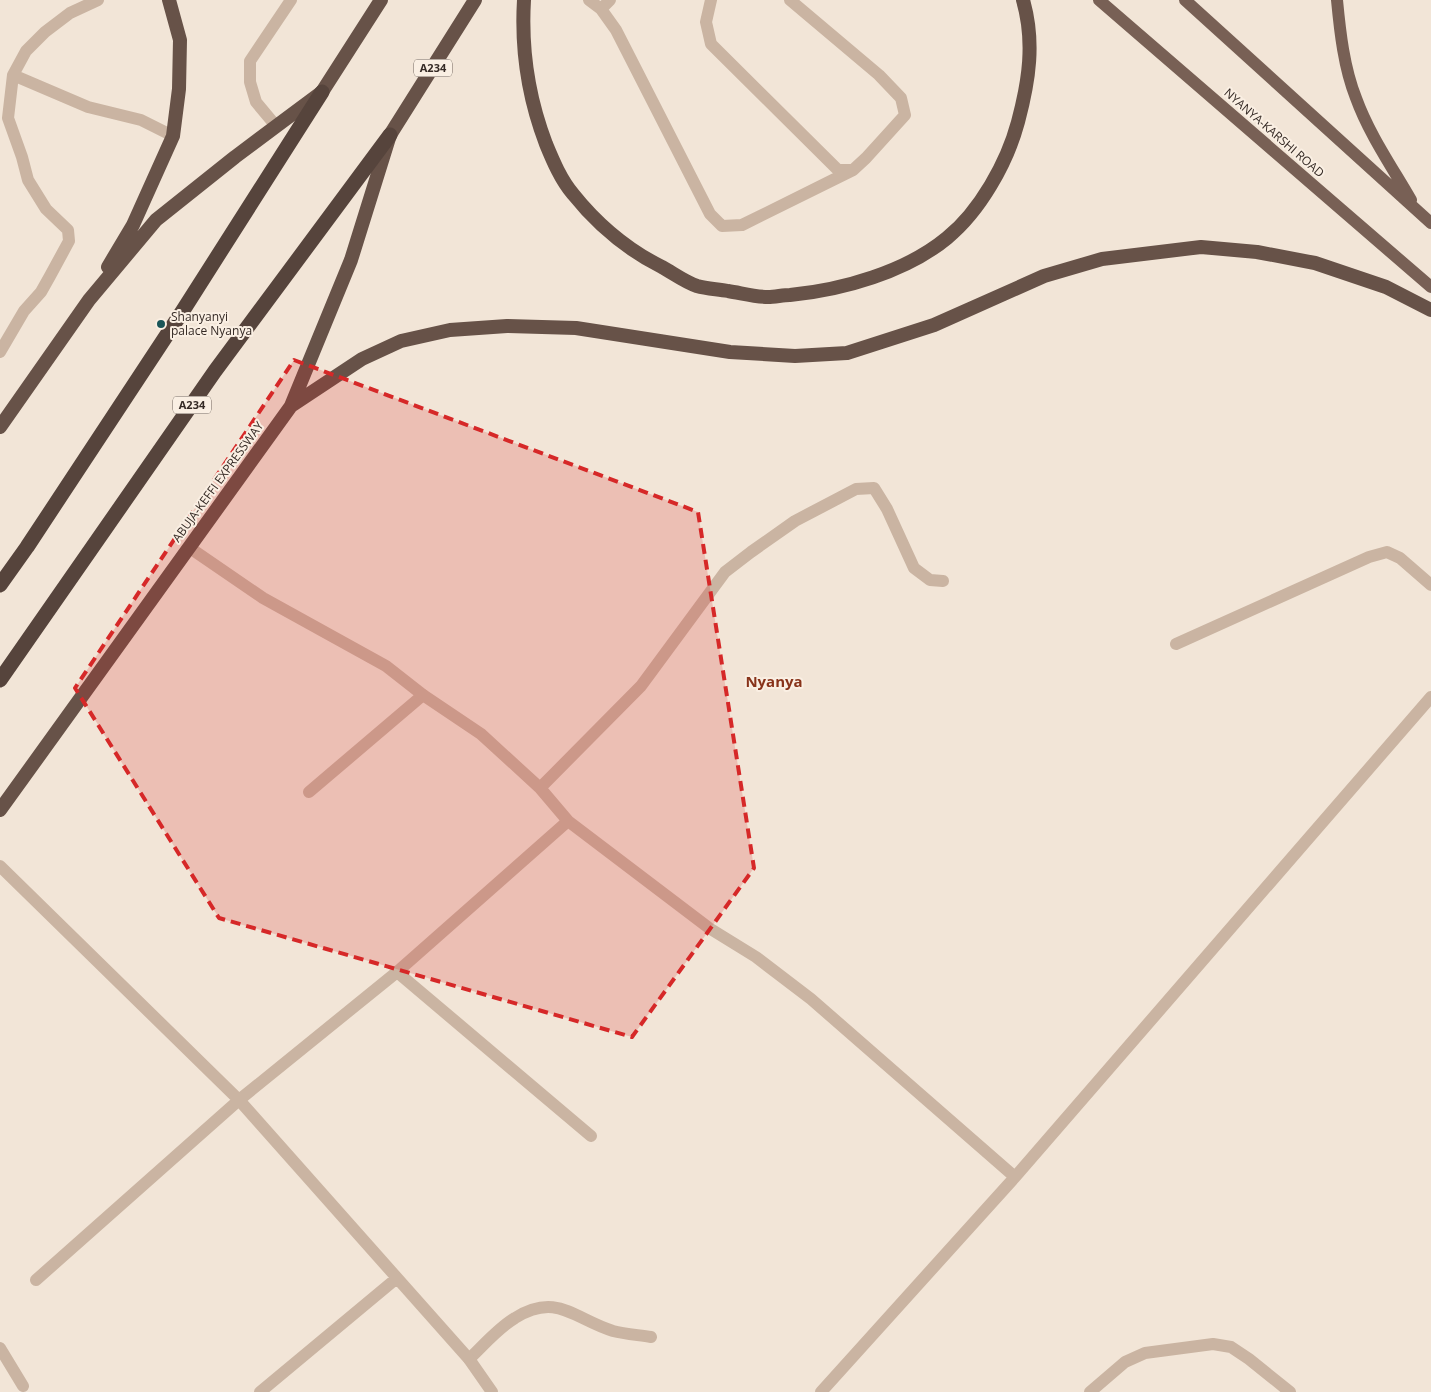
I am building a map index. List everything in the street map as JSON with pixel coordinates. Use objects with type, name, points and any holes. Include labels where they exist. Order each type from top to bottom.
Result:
[{"type":"highway","points":[[0,427],[89,300],[133,225],[173,136],[179,89],[180,40],[169,0]]},
{"type":"highway","points":[[0,585],[182,312],[380,0]]},
{"type":"highway","name":"ABUJA-KEFFI EXPRESSWAY","points":[[0,680],[215,371],[390,135],[476,0]]},
{"type":"highway","points":[[524,0],[523,27],[526,73],[537,120],[553,161],[572,194],[608,231],[645,259],[698,286],[767,297],[820,292],[865,280],[914,259],[930,249],[947,238],[971,213],[997,175],[1013,141],[1026,94],[1030,44],[1028,19],[1023,0]]},
{"type":"highway","points":[[89,300],[156,220],[235,156],[322,92]]},
{"type":"highway","name":"ABUJA-KEFFI EXPRESSWAY","points":[[0,810],[291,406],[351,260],[390,135]]},
{"type":"highway","points":[[291,406],[362,359],[401,341],[450,330],[507,326],[576,328],[730,352],[795,356],[847,353],[934,325],[1044,276],[1102,260],[1201,247],[1257,252],[1315,263],[1386,287],[1431,310]]},
{"type":"main road","name":"NYANYA-KARSHI ROAD","points":[[1098,0],[1431,287]]},
{"type":"main road","points":[[1185,0],[1431,224]]},
{"type":"main road","points":[[1338,0],[1345,56],[1356,98],[1367,123],[1417,211]]},
{"type":"street","points":[[0,352],[24,311],[41,292],[69,241],[68,230],[46,209],[28,180],[8,118],[13,75],[26,51],[45,32],[70,13],[98,0]]},
{"type":"street","points":[[276,126],[256,102],[250,82],[250,61],[291,0]]},
{"type":"street","points":[[589,0],[606,5],[616,30],[710,214],[722,226],[742,225],[853,170],[905,114],[901,98],[879,75],[790,0]]},
{"type":"street","points":[[710,0],[706,22],[711,44],[838,170],[853,170]]},
{"type":"street","points":[[13,75],[88,107],[140,120],[173,136]]},
{"type":"street","points":[[540,788],[641,686],[725,572],[758,546],[803,516],[856,489],[874,488],[887,509],[914,568],[930,580],[943,581]]},
{"type":"street","points":[[190,548],[263,598],[386,666],[423,695],[481,734],[540,788],[568,821],[709,928],[756,957],[811,998],[1015,1177]]},
{"type":"street","points":[[1176,644],[1369,557],[1387,552],[1400,558],[1431,585]]},
{"type":"street","points":[[309,792],[423,695]]},
{"type":"street","points":[[821,1392],[1015,1177],[1431,697]]},
{"type":"street","points":[[36,1280],[239,1100],[397,972],[568,821]]},
{"type":"street","points":[[0,866],[239,1100],[469,1359],[492,1392]]},
{"type":"street","points":[[397,972],[591,1136]]},
{"type":"street","points":[[260,1392],[397,1278]]},
{"type":"street","points":[[469,1359],[514,1319],[540,1307],[555,1306],[613,1331],[651,1336]]},
{"type":"street","points":[[1090,1392],[1125,1362],[1145,1353],[1213,1344],[1231,1347],[1290,1392]]},
{"type":"street","points":[[0,1348],[23,1386]]},
{"type":"highlighted area","points":[[294,360],[698,512],[754,868],[632,1037],[219,918],[75,688]]},
{"type":"place","name":"Shanyanyi palace Nyanya","points":[[161,324]]},
{"type":"district","name":"Nyanya","points":[[774,682]]}]
